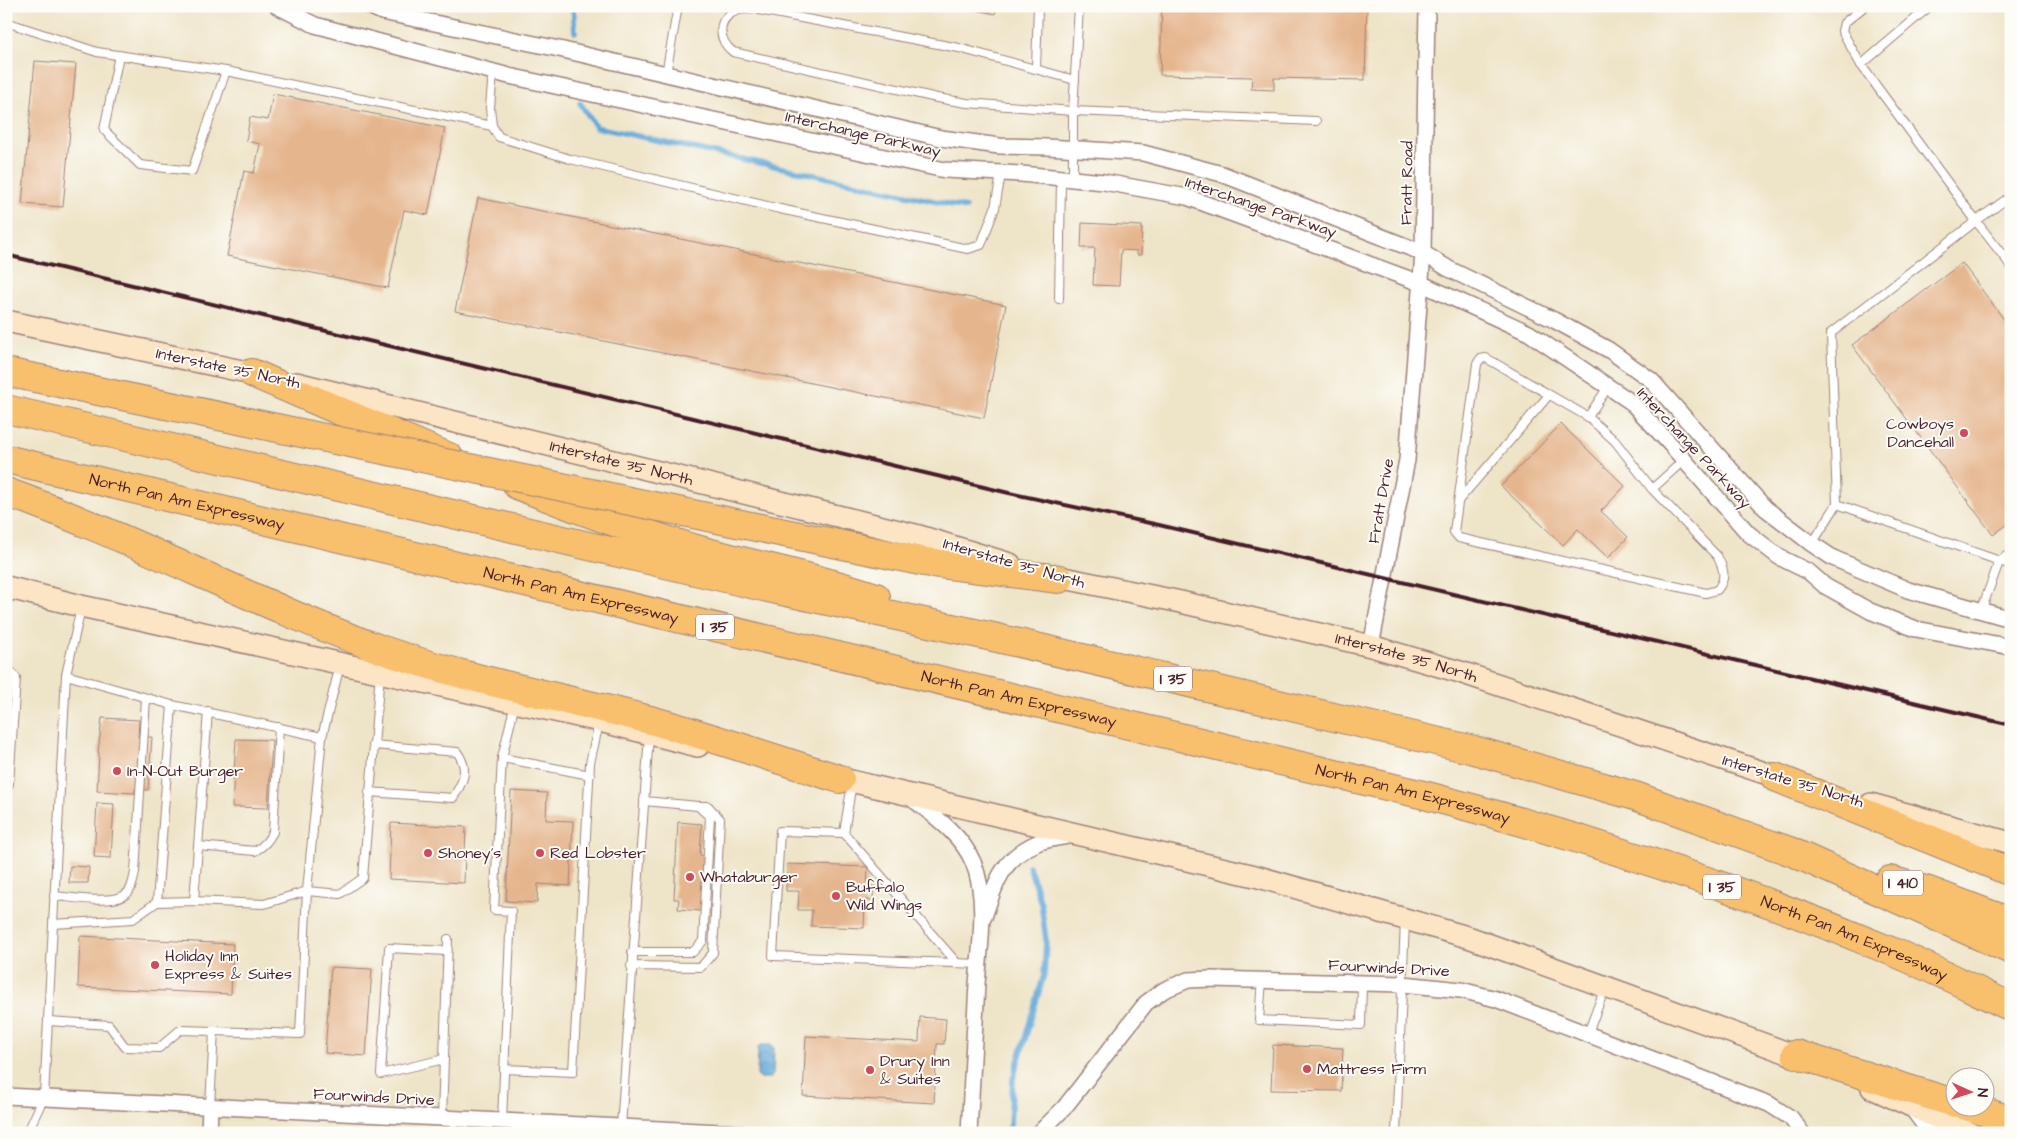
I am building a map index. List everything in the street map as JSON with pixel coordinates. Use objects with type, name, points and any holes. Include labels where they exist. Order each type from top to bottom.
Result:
[{"type":"highway","points":[[6,372],[925,562],[1059,578]]},
{"type":"highway","points":[[252,373],[335,410],[552,499],[637,530],[705,551],[840,585],[993,637]]},
{"type":"highway","name":"I 35","points":[[6,409],[759,586],[993,637],[1474,750],[1635,796],[1792,852],[2011,950]]},
{"type":"highway","name":"North Pan Am Expressway","points":[[6,459],[1424,795],[1510,818],[1632,856],[1752,898],[1898,954],[2011,1007]]},
{"type":"highway","points":[[6,492],[82,521],[325,628],[392,653],[518,690],[654,721],[846,780]]},
{"type":"highway","points":[[1775,777],[2011,872]]},
{"type":"highway","name":"I 410","points":[[1792,852],[1929,891],[2011,922]]},
{"type":"highway","points":[[1796,1054],[1944,1100]]},
{"type":"highway","points":[[1994,1115],[2011,1120]]},
{"type":"main road","name":"Interstate 35 North","points":[[6,321],[252,373],[918,536],[1059,578],[1176,601],[1371,646],[1460,672],[1775,777],[2011,844]]},
{"type":"main road","points":[[8,594],[81,606],[600,722],[648,735],[1255,876],[1471,938],[1796,1054],[1970,1133]]},
{"type":"street","name":"Interchange Parkway","points":[[277,6],[315,25],[493,72],[945,170],[1104,182],[1187,197],[1420,283],[1529,333],[1631,402],[1748,534],[1779,557],[1809,572],[1825,586],[1870,611],[1916,629],[2011,648]]},
{"type":"street","name":"Interchange Parkway","points":[[369,6],[382,12],[559,49],[941,138],[999,146],[1143,153],[1222,174],[1423,253],[1450,269],[1554,320],[1609,350],[1651,380],[1765,508],[1812,544],[1833,558],[1908,590],[2011,619]]},
{"type":"street","name":"Fratt Road","points":[[1415,360],[1423,253],[1427,6]]},
{"type":"street","name":"Fratt Drive","points":[[1371,646],[1407,460],[1415,360]]},
{"type":"street","points":[[906,794],[940,822],[960,842],[973,862],[978,880],[981,928],[969,1133]]},
{"type":"street","points":[[981,928],[1000,874],[1010,862],[1038,843],[1078,834]]},
{"type":"street","name":"Fourwinds Drive","points":[[1039,1133],[1064,1108],[1146,1003],[1164,990],[1188,980],[1403,984],[1461,990],[1496,999],[1588,1033],[1768,1104],[1791,1118],[1802,1133]]},
{"type":"street","name":"Fourwinds Drive","points":[[6,1096],[502,1121],[598,1129],[621,1127],[739,1133]]},
{"type":"street","points":[[209,1133],[210,1106]]},
{"type":"street","points":[[1911,1106],[1930,1133]]},
{"type":"lane","points":[[666,74],[678,6]]},
{"type":"lane","points":[[1036,69],[1038,6]]},
{"type":"lane","points":[[1059,299],[1067,180],[1074,149],[1073,110],[1079,6]]},
{"type":"lane","points":[[1865,6],[1844,23],[1842,31],[1861,65],[2011,266]]},
{"type":"lane","points":[[1861,65],[1930,6]]},
{"type":"lane","points":[[1075,80],[959,48],[759,10],[740,9],[722,22],[721,32],[724,45],[733,52],[937,98],[967,103],[1073,110],[1316,121]]},
{"type":"lane","points":[[6,22],[97,52],[226,71],[492,126]]},
{"type":"lane","points":[[119,55],[104,130],[140,165],[192,172],[226,71]]},
{"type":"lane","points":[[493,72],[490,89],[492,126],[499,137],[570,158],[780,209],[968,249],[981,245],[995,208],[1001,174]]},
{"type":"lane","points":[[1812,544],[1836,504],[1831,333],[2011,196]]},
{"type":"lane","points":[[1486,358],[1588,417],[1615,441],[1652,489],[1717,556],[1723,567],[1724,575],[1723,582],[1717,590],[1706,593],[1459,538],[1454,532],[1477,364],[1480,359],[1486,358]]},
{"type":"lane","points":[[1588,417],[1608,387]]},
{"type":"lane","points":[[1458,501],[1549,395]]},
{"type":"lane","points":[[1652,489],[1684,460]]},
{"type":"lane","points":[[1836,504],[2011,565]]},
{"type":"lane","points":[[1981,612],[1999,562],[2011,552]]},
{"type":"lane","points":[[30,1133],[30,1127],[44,1097],[66,675],[81,606]]},
{"type":"lane","points":[[6,665],[16,678],[10,784],[6,787]]},
{"type":"lane","points":[[48,1021],[109,1024],[125,1047],[159,1048],[180,1030],[300,1034],[307,891],[322,737],[340,665]]},
{"type":"lane","points":[[53,924],[133,919],[157,902],[194,901],[264,904],[307,891],[340,894],[363,878],[380,673]]},
{"type":"lane","points":[[66,675],[172,705],[208,711],[322,737]]},
{"type":"lane","points":[[54,896],[112,899],[124,896],[131,887],[135,872],[146,698]]},
{"type":"lane","points":[[502,1121],[510,911],[494,910],[502,758],[515,704]]},
{"type":"lane","points":[[157,902],[172,705]]},
{"type":"lane","points":[[194,901],[208,711]]},
{"type":"lane","points":[[504,1069],[574,1072],[590,763],[600,722]]},
{"type":"lane","points":[[198,846],[255,851],[263,847],[268,841],[273,832],[279,727]]},
{"type":"lane","points":[[621,1127],[648,735]]},
{"type":"lane","points":[[369,792],[453,798],[464,781],[464,761],[457,752],[373,745]]},
{"type":"lane","points":[[502,758],[590,775]]},
{"type":"lane","points":[[846,780],[844,833],[958,963]]},
{"type":"lane","points":[[631,966],[701,967],[713,953],[720,819],[708,806],[644,801]]},
{"type":"lane","points":[[632,952],[693,952],[703,941],[710,817],[698,806]]},
{"type":"lane","points":[[844,833],[780,831],[773,956],[978,964]]},
{"type":"lane","points":[[1396,1133],[1405,919]]},
{"type":"lane","points":[[442,1118],[448,939]]},
{"type":"lane","points":[[444,1059],[381,1074],[389,948],[448,951]]},
{"type":"lane","points":[[1262,980],[1259,1020],[1361,1025],[1362,983]]},
{"type":"lane","points":[[1588,1033],[1606,986]]},
{"type":"lane","points":[[210,1106],[214,1030]]},
{"type":"water","points":[[761,1045],[771,1045],[774,1048],[773,1075],[770,1078],[759,1078],[757,1075],[758,1048]]},
{"type":"building","points":[[958,6],[997,6],[995,14]]},
{"type":"building","points":[[1162,6],[1367,6],[1365,80],[1274,78],[1274,90],[1251,89],[1252,77],[1160,75]]},
{"type":"building","points":[[35,61],[76,64],[63,207],[22,204]]},
{"type":"building","points":[[273,94],[445,128],[428,215],[404,210],[388,288],[227,256],[244,171],[254,173],[260,144],[246,141],[250,117],[268,120]]},
{"type":"building","points":[[478,198],[1006,305],[984,418],[455,311]]},
{"type":"building","points":[[1082,223],[1142,226],[1141,255],[1137,255],[1137,251],[1121,250],[1119,286],[1093,285],[1095,248],[1081,248]]},
{"type":"building","name":"Cowboys Dancehall","points":[[1962,263],[2011,329],[2011,522],[1993,535],[1852,345]]},
{"type":"building","points":[[1561,424],[1625,486],[1601,511],[1628,537],[1608,558],[1578,529],[1563,545],[1501,486]]},
{"type":"building","name":"In-N-Out Burger","points":[[102,718],[139,720],[138,737],[152,737],[148,790],[135,789],[135,793],[97,791],[98,753]]},
{"type":"building","points":[[236,739],[272,740],[268,808],[232,807]]},
{"type":"building","name":"Red Lobster","points":[[511,791],[547,793],[546,820],[573,821],[570,886],[538,884],[537,903],[506,901]]},
{"type":"building","points":[[97,803],[114,804],[111,858],[94,857]]},
{"type":"building","name":"Whataburger","points":[[678,822],[702,824],[700,855],[706,856],[701,911],[678,909],[679,899],[674,899]]},
{"type":"building","name":"Shoney's","points":[[391,823],[466,827],[464,883],[389,879]]},
{"type":"building","name":"Buffalo Wild Wings","points":[[787,864],[868,867],[867,886],[873,886],[873,900],[865,900],[864,928],[811,926],[812,910],[798,910],[799,891],[786,891]]},
{"type":"building","points":[[70,866],[89,867],[88,883],[69,883]]},
{"type":"building","name":"Holiday Inn Express & Suites","points":[[80,936],[233,944],[231,994],[78,987]]},
{"type":"building","points":[[331,967],[372,969],[366,1056],[325,1053]]},
{"type":"building","name":"Drury Inn & Suites","points":[[920,1017],[946,1019],[944,1044],[937,1044],[934,1103],[803,1096],[806,1036],[919,1042]]},
{"type":"building","name":"Mattress Firm","points":[[1273,1045],[1343,1048],[1341,1091],[1271,1090]]},
{"type":"waterway","points":[[573,6],[575,32]]},
{"type":"waterway","points":[[580,103],[596,127],[966,208]]},
{"type":"waterway","points":[[1010,1125],[1013,1079],[1044,975],[1046,940],[1041,904],[1029,866]]},
{"type":"railway","points":[[6,255],[1009,493],[1159,525],[2011,725]]},
{"type":"place","name":"Cowboys Dancehall","points":[[1964,433]]},
{"type":"place","name":"In-N-Out Burger","points":[[117,771]]},
{"type":"place","name":"Shoney's","points":[[428,853]]},
{"type":"place","name":"Red Lobster","points":[[540,853]]},
{"type":"place","name":"Whataburger","points":[[690,877]]},
{"type":"place","name":"Buffalo Wild Wings","points":[[836,896]]},
{"type":"place","name":"Holiday Inn Express & Suites","points":[[155,965]]},
{"type":"place","name":"Mattress Firm","points":[[1307,1069]]},
{"type":"place","name":"Drury Inn & Suites","points":[[870,1070]]}]
